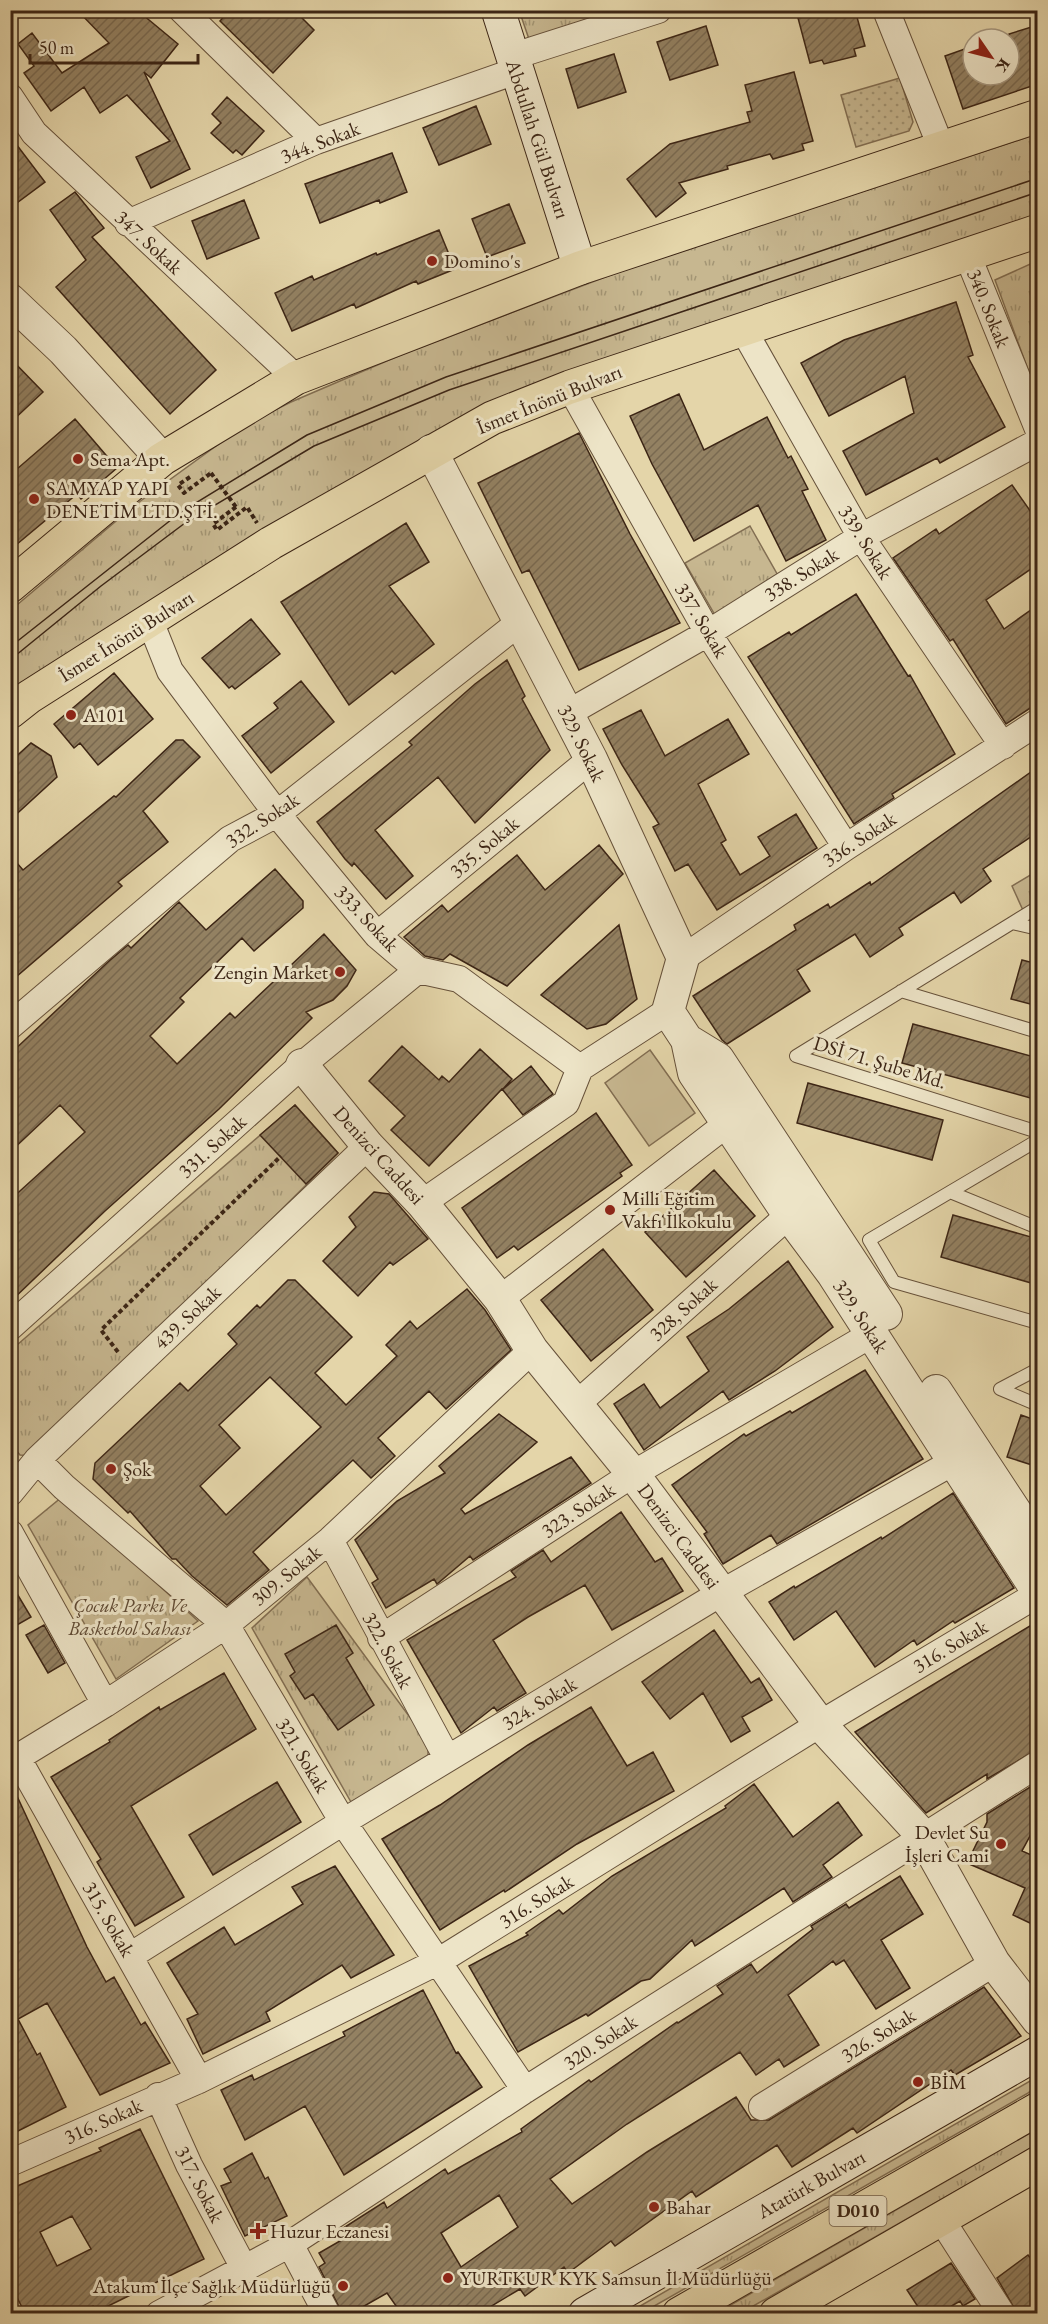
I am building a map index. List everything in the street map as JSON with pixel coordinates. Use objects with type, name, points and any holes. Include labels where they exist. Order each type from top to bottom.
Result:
[{"type":"main road","name":"Abdullah Gül Bulvarı","points":[[498,10],[580,268]]},
{"type":"main road","points":[[10,586],[162,459],[296,378],[580,268],[1038,116]]},
{"type":"main road","name":"İsmet İnönü Bulvarı","points":[[10,712],[29,697],[271,543],[492,418],[570,387],[1038,231]]},
{"type":"main road","name":"Atatürk Bulvarı","points":[[585,2313],[1038,2054]]},
{"type":"main road","name":"D010","points":[[679,2313],[1038,2109]]},
{"type":"main road","name":"D010","points":[[790,2310],[1038,2163]]},
{"type":"street","points":[[182,10],[316,141]]},
{"type":"street","name":"344. Sokak","points":[[128,223],[316,141],[658,10]]},
{"type":"street","points":[[885,10],[941,147]]},
{"type":"street","name":"347. Sokak","points":[[10,97],[34,133],[296,378]]},
{"type":"street","name":"340. Sokak","points":[[967,254],[1038,429]]},
{"type":"street","points":[[10,300],[63,350],[162,459]]},
{"type":"street","name":"339. Sokak","points":[[743,329],[861,537],[1003,746]]},
{"type":"street","name":"337. Sokak","points":[[570,387],[708,633],[846,847]]},
{"type":"street","name":"338. Sokak","points":[[568,712],[708,633],[861,537],[1038,442]]},
{"type":"street","name":"329. Sokak","points":[[431,451],[568,712],[683,958]]},
{"type":"street","name":"333. Sokak","points":[[150,621],[170,671],[278,814],[377,935],[418,970],[459,979],[580,1068]]},
{"type":"street","name":"332. Sokak","points":[[10,1026],[230,839],[278,814],[520,622]]},
{"type":"street","name":"336. Sokak","points":[[683,958],[846,847],[1038,722]]},
{"type":"street","name":"335. Sokak","points":[[377,935],[591,759]]},
{"type":"street","points":[[422,1203],[566,1103],[580,1068],[668,1011],[683,958]]},
{"type":"street","name":"331. Sokak","points":[[10,1327],[302,1065],[418,970]]},
{"type":"street","name":"329. Sokak","points":[[668,1011],[687,1040],[694,1073],[872,1334],[1038,1593]]},
{"type":"street","name":"329. Sokak","points":[[687,1040],[718,1059],[1038,1546]]},
{"type":"street","name":"Denizci Caddesi","points":[[302,1065],[368,1146],[422,1203],[500,1299],[532,1350],[578,1403],[633,1474],[820,1724],[923,1836],[994,1963],[1038,2020]]},
{"type":"street","points":[[500,1299],[728,1123]]},
{"type":"street","name":"439. Sokak","points":[[10,1492],[37,1460],[368,1146]]},
{"type":"street","name":"328, Sokak","points":[[578,1403],[789,1215]]},
{"type":"street","name":"323. Sokak","points":[[381,1638],[633,1474],[872,1334]]},
{"type":"street","name":"309. Sokak","points":[[14,1760],[105,1704],[226,1624],[330,1540],[532,1350]]},
{"type":"street","name":"321. Sokak","points":[[37,1460],[63,1488],[226,1624],[343,1822],[525,2090]]},
{"type":"street","name":"324. Sokak","points":[[130,1956],[447,1758],[721,1593],[955,1461]]},
{"type":"street","points":[[10,1533],[105,1704]]},
{"type":"street","name":"322. Sokak","points":[[330,1540],[447,1758]]},
{"type":"street","name":"316. Sokak","points":[[10,2163],[158,2096],[199,2080],[439,1961],[820,1724],[1038,1593]]},
{"type":"street","name":"315. Sokak","points":[[14,1760],[130,1956],[199,2080]]},
{"type":"street","name":"320. Sokak","points":[[159,2313],[245,2270],[290,2244],[525,2090],[1038,1764]]},
{"type":"street","name":"326. Sokak","points":[[762,2107],[994,1963]]},
{"type":"street","name":"317. Sokak","points":[[158,2096],[189,2165],[245,2270]]},
{"type":"street","points":[[941,2219],[1002,2313]]},
{"type":"street","points":[[290,2244],[327,2313]]},
{"type":"lane","name":"DSİ 71. Şube Md.","points":[[1038,907],[796,1056],[1038,1132]]},
{"type":"lane","points":[[1012,923],[1038,929]]},
{"type":"lane","points":[[901,991],[1038,1032]]},
{"type":"lane","points":[[1038,1140],[869,1240],[894,1282],[1038,1323]]},
{"type":"lane","points":[[950,1192],[1038,1228]]},
{"type":"lane","points":[[1038,1369],[1000,1389],[1038,1405]]},
{"type":"path","points":[[195,473],[178,485],[184,493],[211,473],[236,507],[213,524],[217,530],[247,507]]},
{"type":"path","points":[[131,1370],[101,1330],[281,1156]]},
{"type":"green space","points":[[519,10],[637,11],[531,45]]},
{"type":"green space","points":[[900,78],[913,122],[909,131],[856,147],[841,95]]},
{"type":"green space","points":[[1037,134],[1037,222],[483,417],[11,704],[11,610],[135,505],[245,425],[291,402],[403,354],[616,273]]},
{"type":"green space","points":[[1037,261],[1037,394],[995,280]]},
{"type":"green space","points":[[750,526],[780,579],[715,615],[685,563]]},
{"type":"green space","points":[[1037,871],[1037,930],[1031,928],[1012,886]]},
{"type":"green space","points":[[650,1050],[695,1113],[649,1146],[605,1083]]},
{"type":"green space","points":[[295,1105],[338,1153],[35,1456],[20,1455],[11,1444],[10,1351]]},
{"type":"green space","name":"Çocuk Parkı Ve Basketbol Sahası","points":[[62,1497],[198,1621],[116,1679],[28,1525]]},
{"type":"green space","points":[[307,1577],[428,1742],[428,1762],[351,1802],[252,1628]]},
{"type":"green space","points":[[1037,2077],[1037,2088],[642,2313],[628,2313]]},
{"type":"green space","points":[[1037,2129],[1037,2145],[741,2313],[715,2314]]},
{"type":"building","points":[[77,10],[137,10],[178,44],[151,78],[144,72],[190,169],[151,188],[136,157],[170,141],[127,95],[100,113],[84,87],[51,111],[24,73],[34,66],[18,44],[32,33],[62,73],[109,43]]},
{"type":"building","points":[[230,10],[294,10],[314,30],[273,73],[220,21]]},
{"type":"building","points":[[802,10],[855,10],[865,46],[854,49],[856,56],[824,64],[822,60],[810,63],[798,18],[803,16]]},
{"type":"building","points":[[1038,25],[1038,84],[963,109],[945,56],[961,50],[961,87],[1021,87],[1021,30]]},
{"type":"building","points":[[706,26],[718,65],[670,80],[657,42]]},
{"type":"building","points":[[614,54],[626,92],[578,108],[566,69]]},
{"type":"building","points":[[794,72],[813,141],[802,144],[804,150],[773,159],[770,154],[679,183],[686,193],[656,217],[627,179],[670,144],[750,122],[747,112],[752,111],[745,85]]},
{"type":"building","points":[[227,97],[264,131],[242,155],[236,150],[233,153],[211,133],[221,123],[212,114]]},
{"type":"building","points":[[476,106],[491,144],[439,165],[423,128]]},
{"type":"building","points":[[10,136],[45,182],[10,208]]},
{"type":"building","points":[[392,153],[407,192],[380,203],[379,200],[320,223],[305,184]]},
{"type":"building","points":[[75,192],[104,228],[92,237],[216,370],[170,414],[56,287],[86,260],[50,210]]},
{"type":"building","points":[[244,200],[259,238],[207,259],[192,221]]},
{"type":"building","points":[[509,204],[525,243],[487,257],[472,219]]},
{"type":"building","points":[[439,230],[455,269],[418,284],[416,281],[356,308],[354,304],[292,331],[275,293],[312,276],[314,280],[376,253],[377,255]]},
{"type":"building","points":[[956,302],[973,355],[968,357],[1005,427],[940,463],[937,458],[866,495],[843,451],[914,413],[905,376],[829,416],[801,363],[844,340]]},
{"type":"building","points":[[10,358],[43,392],[10,423]]},
{"type":"building","points":[[679,394],[704,450],[767,417],[788,458],[791,456],[808,489],[802,491],[826,540],[786,561],[758,505],[694,541],[652,464],[630,416]]},
{"type":"building","points":[[75,419],[117,468],[81,499],[77,494],[10,550],[10,475]]},
{"type":"building","points":[[579,433],[630,534],[680,623],[579,670],[529,570],[522,573],[478,483]]},
{"type":"building","points":[[1012,485],[1038,522],[1038,564],[986,600],[1004,629],[1038,605],[1038,703],[1006,724],[953,639],[950,641],[893,558],[936,529],[939,534]]},
{"type":"building","points":[[406,523],[429,562],[389,586],[434,644],[395,674],[392,671],[349,705],[281,602]]},
{"type":"building","points":[[856,594],[908,676],[910,675],[955,754],[892,794],[894,798],[854,824],[748,657],[789,632],[791,635]]},
{"type":"building","points":[[251,619],[280,654],[235,689],[232,686],[229,688],[202,658]]},
{"type":"building","points":[[507,660],[525,696],[522,699],[550,750],[475,823],[438,777],[375,830],[413,876],[386,899],[354,863],[352,866],[345,859],[317,822],[412,745],[409,742],[475,684]]},
{"type":"building","points":[[114,673],[153,719],[98,765],[80,743],[74,748],[54,724]]},
{"type":"building","points":[[301,681],[334,722],[271,773],[242,736],[278,708],[274,703]]},
{"type":"building","points":[[641,710],[665,756],[728,719],[749,754],[698,784],[726,840],[721,843],[740,875],[770,856],[758,837],[796,814],[817,848],[717,910],[688,864],[675,871],[653,827],[659,824],[622,765],[603,729]]},
{"type":"building","points":[[176,740],[183,740],[200,757],[143,811],[168,842],[118,882],[122,886],[10,982],[10,855],[23,870],[114,796],[116,797]]},
{"type":"building","points":[[31,743],[51,756],[57,777],[10,820],[10,762]]},
{"type":"building","points":[[1038,767],[1038,832],[983,869],[991,881],[961,903],[954,892],[899,928],[903,935],[870,957],[855,934],[797,970],[810,991],[727,1044],[722,1040],[693,996],[796,930],[794,925],[828,904],[830,908],[870,882],[871,885]]},
{"type":"building","points":[[599,845],[623,874],[507,986],[450,954],[443,960],[425,956],[404,937],[442,905],[448,912],[517,855],[545,890]]},
{"type":"building","points":[[275,869],[303,901],[303,908],[254,951],[242,938],[180,998],[184,1002],[150,1036],[177,1064],[230,1013],[235,1018],[324,934],[356,970],[347,986],[333,1000],[306,1012],[312,1018],[219,1109],[105,1211],[10,1302],[10,1200],[85,1132],[60,1105],[10,1152],[10,1054],[109,961],[128,945],[131,948],[179,902],[206,930]]},
{"type":"building","points":[[619,925],[637,999],[606,1024],[587,1029],[541,995]]},
{"type":"building","points":[[1022,960],[1038,964],[1038,1006],[1011,999]]},
{"type":"building","points":[[913,1024],[1038,1058],[1038,1100],[902,1063]]},
{"type":"building","points":[[402,1046],[439,1080],[442,1076],[449,1082],[480,1049],[512,1079],[503,1089],[531,1066],[553,1094],[523,1115],[502,1089],[429,1166],[391,1130],[405,1116],[369,1081]]},
{"type":"building","points":[[808,1083],[943,1120],[932,1160],[797,1123]]},
{"type":"building","points":[[295,1105],[338,1153],[306,1184],[260,1135]]},
{"type":"building","points":[[596,1113],[632,1165],[620,1173],[622,1176],[518,1250],[514,1246],[497,1258],[462,1208]]},
{"type":"building","points":[[714,1170],[755,1216],[686,1277],[645,1232]]},
{"type":"building","points":[[374,1192],[389,1194],[428,1239],[393,1265],[390,1262],[358,1296],[323,1261],[356,1227],[349,1217]]},
{"type":"building","points":[[953,1215],[1038,1239],[1038,1285],[941,1257]]},
{"type":"building","points":[[603,1249],[653,1310],[591,1361],[541,1300]]},
{"type":"building","points":[[788,1261],[833,1327],[775,1371],[729,1400],[723,1391],[644,1450],[614,1404],[644,1384],[660,1408],[709,1371],[687,1337],[729,1309]]},
{"type":"building","points":[[288,1280],[295,1280],[352,1337],[315,1373],[346,1405],[397,1356],[386,1345],[410,1321],[417,1329],[467,1289],[485,1310],[511,1350],[446,1409],[429,1391],[378,1438],[395,1456],[371,1478],[353,1460],[253,1552],[269,1570],[227,1605],[192,1576],[176,1559],[172,1559],[130,1511],[128,1513],[93,1479],[95,1463],[180,1383],[188,1391],[237,1344],[228,1334],[257,1305],[260,1308]],"holes":[[[270,1377],[321,1427],[226,1515],[200,1486],[240,1448],[219,1425]]]},
{"type":"building","points":[[865,1370],[923,1459],[777,1544],[771,1535],[723,1564],[704,1534],[707,1532],[672,1485],[744,1434],[746,1436],[790,1411],[792,1413]]},
{"type":"building","points":[[499,1414],[537,1442],[461,1509],[465,1514],[571,1457],[591,1483],[473,1560],[470,1556],[437,1584],[434,1579],[386,1608],[372,1583],[378,1579],[355,1540],[397,1501],[445,1473],[439,1466]]},
{"type":"building","points":[[1021,1415],[1038,1421],[1038,1467],[1007,1457]]},
{"type":"building","points":[[953,1493],[1014,1588],[955,1623],[953,1621],[917,1645],[914,1640],[875,1667],[836,1611],[794,1640],[769,1602],[881,1537],[882,1539]]},
{"type":"building","points":[[621,1512],[655,1562],[662,1558],[683,1591],[612,1630],[585,1585],[528,1617],[493,1640],[526,1693],[497,1711],[494,1707],[461,1733],[407,1640],[516,1577],[511,1571],[543,1550],[551,1562]]},
{"type":"building","points":[[10,1582],[31,1617],[10,1629]]},
{"type":"building","points":[[1038,1621],[1038,1749],[987,1779],[987,1774],[926,1813],[855,1732]]},
{"type":"building","points":[[44,1625],[65,1663],[48,1673],[26,1635]]},
{"type":"building","points":[[336,1625],[353,1653],[346,1658],[374,1705],[338,1730],[313,1694],[305,1699],[290,1676],[295,1672],[285,1654]]},
{"type":"building","points":[[714,1630],[751,1683],[759,1678],[772,1700],[742,1717],[750,1731],[731,1742],[703,1693],[670,1719],[642,1682]]},
{"type":"building","points":[[224,1673],[256,1729],[131,1806],[184,1897],[135,1926],[97,1862],[101,1859],[51,1777],[110,1742],[109,1740],[159,1707],[160,1710]]},
{"type":"building","points":[[591,1707],[627,1766],[653,1752],[674,1791],[577,1844],[505,1892],[504,1890],[440,1930],[382,1839],[440,1805],[528,1745]]},
{"type":"building","points":[[10,1781],[87,1947],[106,1982],[114,1977],[141,2025],[145,2022],[170,2063],[100,2095],[47,2003],[18,2019],[37,2055],[40,2053],[66,2107],[10,2135]]},
{"type":"building","points":[[277,1782],[301,1822],[213,1875],[189,1835]]},
{"type":"building","name":"Devlet Su İşleri Cami","points":[[1038,1782],[1038,1821],[1022,1851],[1038,1858],[1038,1913],[1032,1924],[1013,1915],[1025,1888],[967,1863],[987,1822],[987,1814]]},
{"type":"building","points":[[754,1784],[793,1837],[838,1802],[862,1835],[823,1865],[832,1877],[793,1902],[784,1888],[695,1946],[692,1940],[650,1979],[641,1981],[588,2016],[586,2014],[518,2052],[469,1966],[528,1935],[526,1933],[559,1910],[563,1914],[612,1876],[726,1808],[725,1806]]},
{"type":"building","points":[[335,1866],[394,1955],[351,1978],[342,1965],[266,2012],[270,2021],[203,2054],[187,2019],[198,2014],[167,1963],[224,1927],[235,1945],[303,1904],[292,1887]]},
{"type":"building","points":[[900,1876],[923,1914],[881,1940],[910,1988],[876,2009],[844,1960],[836,1965],[833,1961],[788,1995],[819,2045],[784,2067],[779,2059],[756,2075],[740,2052],[627,2124],[550,2179],[572,2204],[647,2152],[736,2097],[751,2120],[769,2120],[984,1987],[1021,2036],[955,2075],[951,2070],[857,2133],[853,2128],[792,2167],[777,2145],[696,2197],[692,2191],[615,2246],[611,2241],[568,2273],[564,2267],[525,2296],[520,2289],[480,2313],[401,2313],[387,2293],[352,2313],[342,2313],[319,2267],[325,2263],[319,2253],[340,2241],[334,2234],[384,2202],[387,2208],[445,2169],[448,2174],[522,2132],[521,2129],[589,2080],[591,2082],[677,2022],[723,1994],[717,1986],[751,1964],[757,1973],[813,1929],[811,1926],[846,1904],[849,1908]],"holes":[[[499,2195],[518,2227],[461,2267],[441,2233]]]},
{"type":"building","points":[[423,1990],[456,2053],[458,2052],[482,2087],[344,2175],[305,2106],[245,2140],[221,2090],[252,2075],[254,2080],[345,2036],[343,2032]]},
{"type":"building","points":[[140,2129],[204,2259],[96,2312],[93,2306],[79,2313],[25,2313],[10,2284],[10,2189],[101,2151],[99,2148]],"holes":[[[72,2216],[91,2249],[57,2266],[40,2232]]]},
{"type":"building","points":[[252,2153],[265,2179],[268,2177],[287,2216],[245,2236],[221,2186],[231,2182],[224,2169]]},
{"type":"building","points":[[1028,2255],[1038,2267],[1038,2313],[1017,2313],[997,2278]]},
{"type":"building","points":[[951,2263],[975,2299],[963,2306],[960,2301],[940,2313],[922,2313],[907,2290]]},
{"type":"tram line","points":[[10,647],[181,512],[307,435],[446,377],[1038,178]]},
{"type":"tram line","points":[[10,660],[101,586],[185,523],[314,446],[449,390],[1038,192]]},
{"type":"place","name":"Domino's","points":[[432,261]]},
{"type":"place","name":"Sema Apt.","points":[[78,459]]},
{"type":"place","name":"SAMYAP YAPI DENETİM LTD.ŞTİ.","points":[[34,499]]},
{"type":"place","name":"A101","points":[[71,715]]},
{"type":"place","name":"Zengin Market","points":[[340,972]]},
{"type":"place","name":"Milli Eğitim Vakfı İlkokulu","points":[[610,1210]]},
{"type":"place","name":"Şok","points":[[111,1469]]},
{"type":"place","name":"Devlet Su İşleri Cami","points":[[1001,1844]]},
{"type":"place","name":"BİM","points":[[918,2082]]},
{"type":"place","name":"Bahar","points":[[654,2207]]},
{"type":"place","name":"Huzur Eczanesi","points":[[258,2231]]},
{"type":"place","name":"YURTKUR KYK Samsun İl Müdürlüğü","points":[[448,2278]]},
{"type":"place","name":"Atakum İlçe Sağlık Müdürlüğü","points":[[343,2286]]}]
